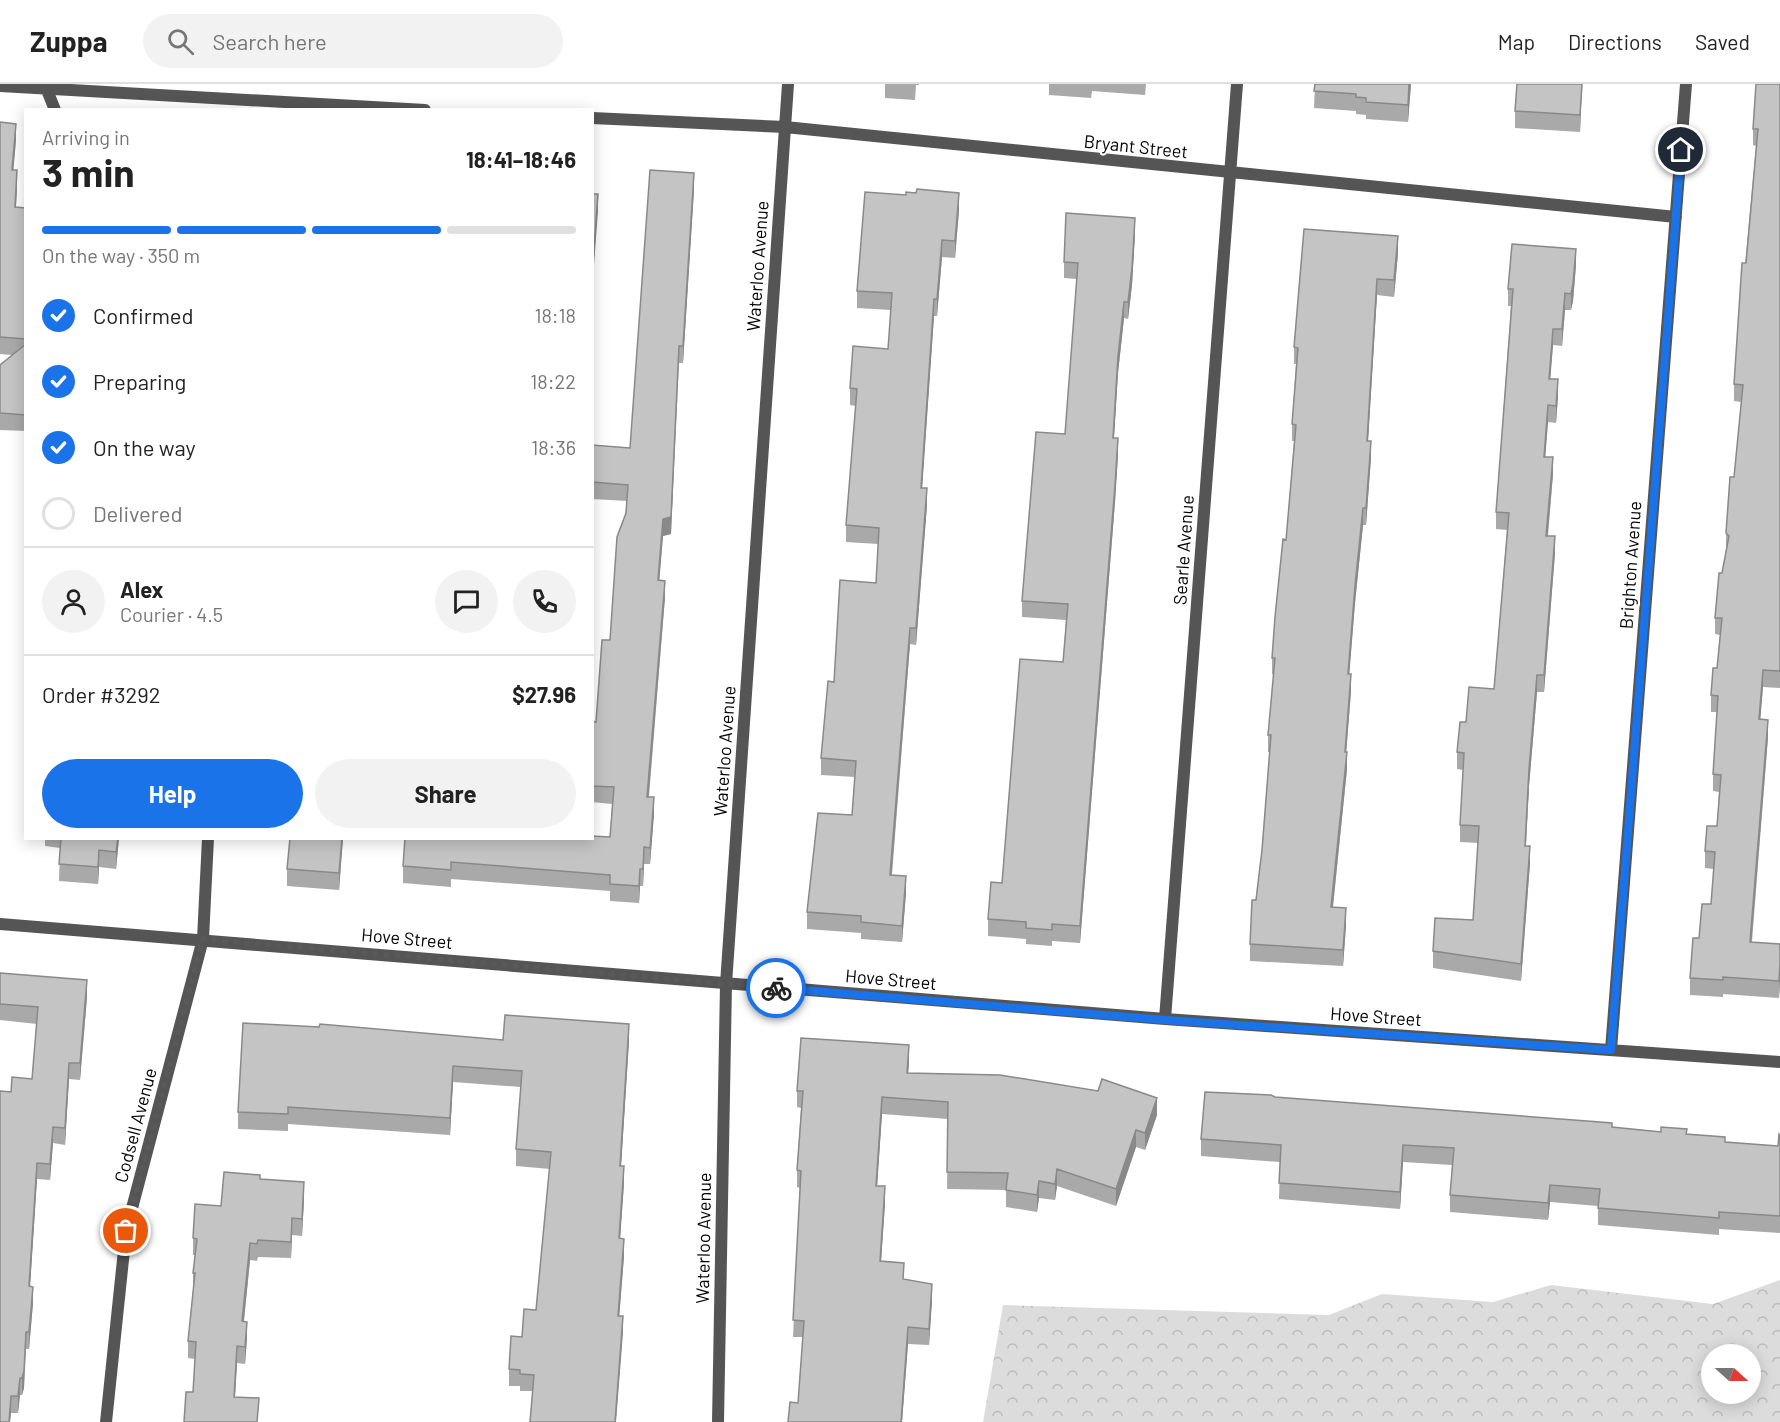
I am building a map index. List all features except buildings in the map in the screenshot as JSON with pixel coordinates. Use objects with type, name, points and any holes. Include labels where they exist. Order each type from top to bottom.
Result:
[{"type":"street","name":"Waterloo Avenue","points":[[718,1422],[726,984],[788,84]]},
{"type":"street","name":"Searle Avenue","points":[[1165,1020],[1237,84]]},
{"type":"street","name":"Brighton Avenue","points":[[1611,1050],[1686,84]]},
{"type":"street","points":[[0,86],[392,108]]},
{"type":"street","points":[[46,87],[54,108]]},
{"type":"street","name":"Bryant Street","points":[[594,118],[785,127],[1230,174],[1676,217]]},
{"type":"street","name":"Codsell Avenue","points":[[106,1422],[126,1231],[203,939],[208,840]]},
{"type":"street","name":"Hove Street","points":[[0,924],[1165,1020],[1780,1062]]},
{"type":"green space","points":[[1780,1280],[1780,1422],[983,1422],[1003,1305],[1329,1315],[1382,1294],[1493,1302],[1551,1285],[1713,1304]]},
{"type":"way so far","points":[[126,1231],[203,939],[776,988]]},
{"type":"route","points":[[776,988],[1165,1020],[1611,1050],[1681,150]]}]
